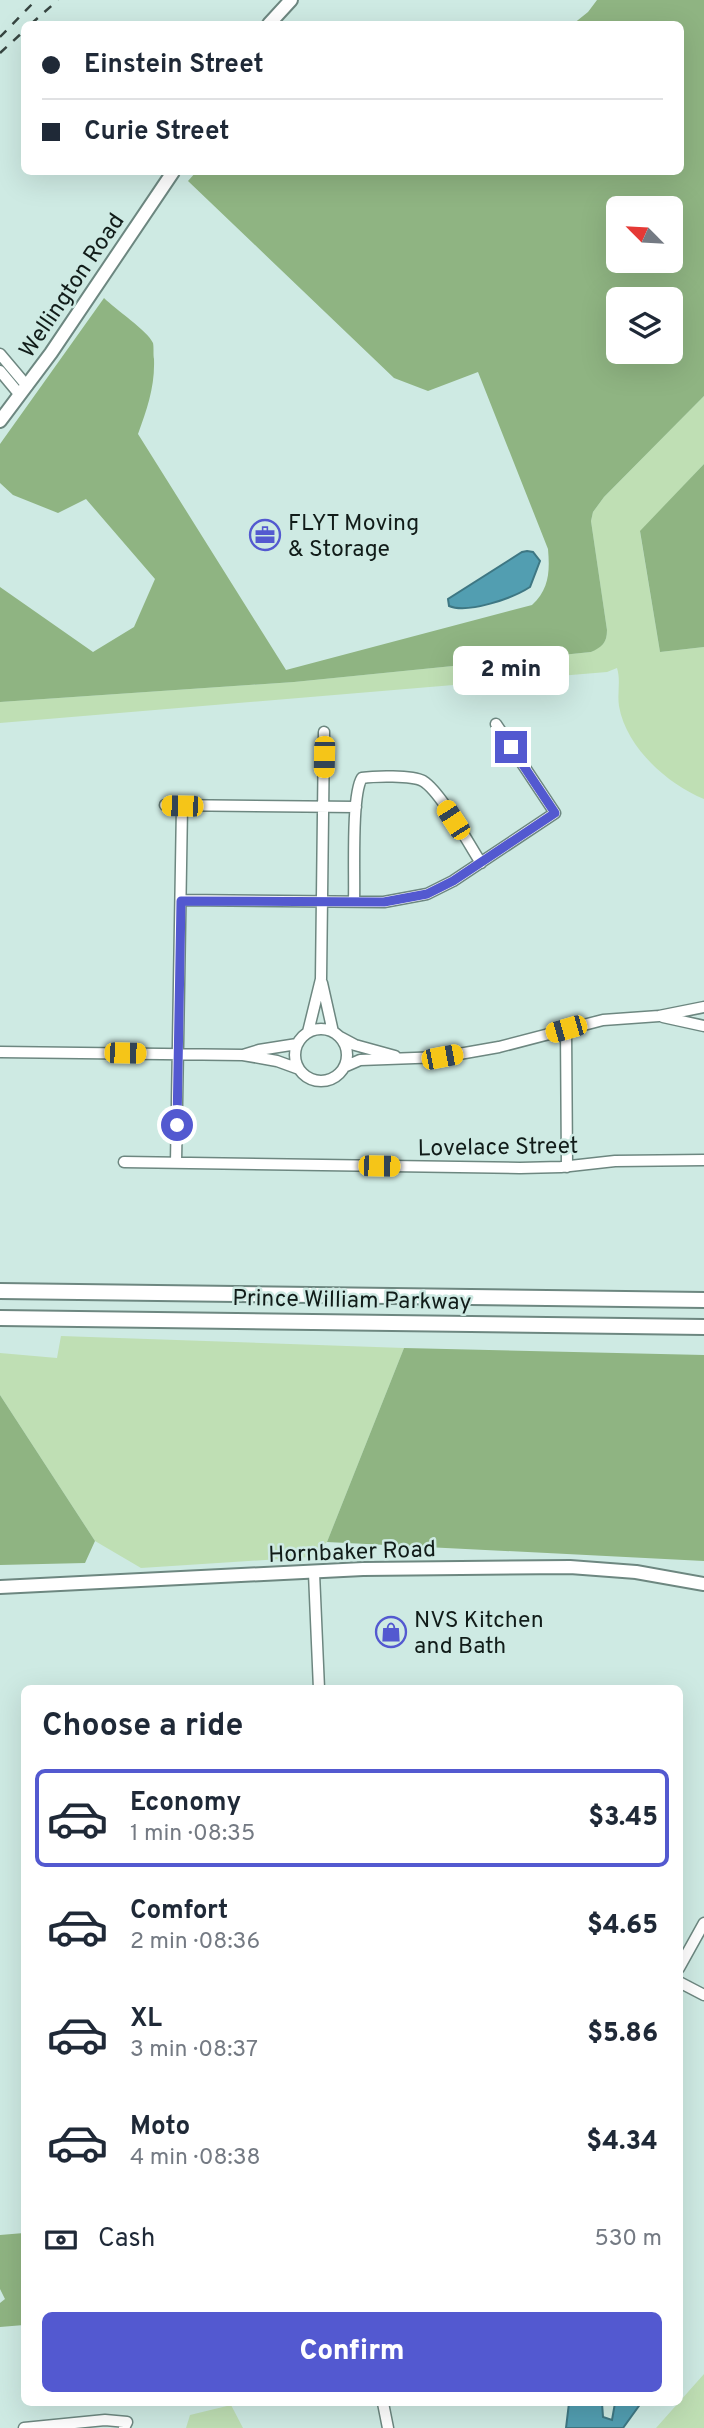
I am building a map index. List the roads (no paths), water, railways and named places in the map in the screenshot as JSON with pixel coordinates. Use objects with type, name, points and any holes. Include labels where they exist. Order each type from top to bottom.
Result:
[{"type":"highway","name":"Prince William Parkway","points":[[0,1292],[704,1300]]},
{"type":"highway","name":"Prince William Parkway","points":[[0,1318],[704,1326]]},
{"type":"main road","points":[[272,21],[291,0]]},
{"type":"main road","name":"Wellington Road","points":[[0,421],[24,391],[171,175]]},
{"type":"main road","name":"Hornbaker Road","points":[[0,1587],[363,1569],[489,1570],[570,1567],[627,1570],[704,1584]]},
{"type":"street","points":[[0,354],[24,391]]},
{"type":"street","points":[[0,371],[24,391]]},
{"type":"street","points":[[181,901],[384,902],[427,894],[481,863],[555,813],[496,724]]},
{"type":"street","points":[[309,1032],[321,979],[324,732]]},
{"type":"street","points":[[354,901],[356,807],[362,778],[372,776],[419,779],[439,798],[481,863]]},
{"type":"street","points":[[165,805],[356,807]]},
{"type":"street","points":[[176,1163],[182,806]]},
{"type":"street","points":[[0,1052],[243,1055],[277,1061],[299,1069],[312,1080],[321,1082],[337,1076],[344,1067],[347,1052],[336,1034],[321,979]]},
{"type":"street","points":[[344,1067],[360,1060],[442,1057],[499,1047],[603,1020],[659,1016],[704,1007]]},
{"type":"street","points":[[659,1016],[704,1026]]},
{"type":"street","points":[[299,1069],[295,1053],[297,1045],[309,1032],[316,1029],[336,1034],[355,1045],[406,1058]]},
{"type":"street","points":[[566,1029],[567,1167]]},
{"type":"street","points":[[243,1055],[297,1045]]},
{"type":"street","name":"Lovelace Street","points":[[124,1162],[520,1168],[567,1167],[615,1161],[704,1160]]},
{"type":"street","points":[[314,1573],[319,1685]]},
{"type":"street","points":[[683,1961],[704,1923]]},
{"type":"street","points":[[683,1984],[704,1995]]},
{"type":"street","points":[[384,2406],[388,2428]]},
{"type":"street","points":[[24,2428],[105,2420],[127,2422],[124,2428]]},
{"type":"water","points":[[527,551],[533,552],[540,561],[530,587],[513,596],[478,606],[449,606],[448,599]]},
{"type":"water","points":[[569,2406],[602,2406],[603,2417],[612,2420],[614,2406],[639,2406],[623,2428],[566,2428]]},
{"type":"railway","points":[[0,37],[36,0]]},
{"type":"railway","points":[[34,21],[58,0]]},
{"type":"railway","points":[[0,53],[21,34]]},
{"type":"place","name":"FLYT Moving & Storage","points":[[265,535]]},
{"type":"place","name":"NVS Kitchen and Bath","points":[[391,1632]]}]
